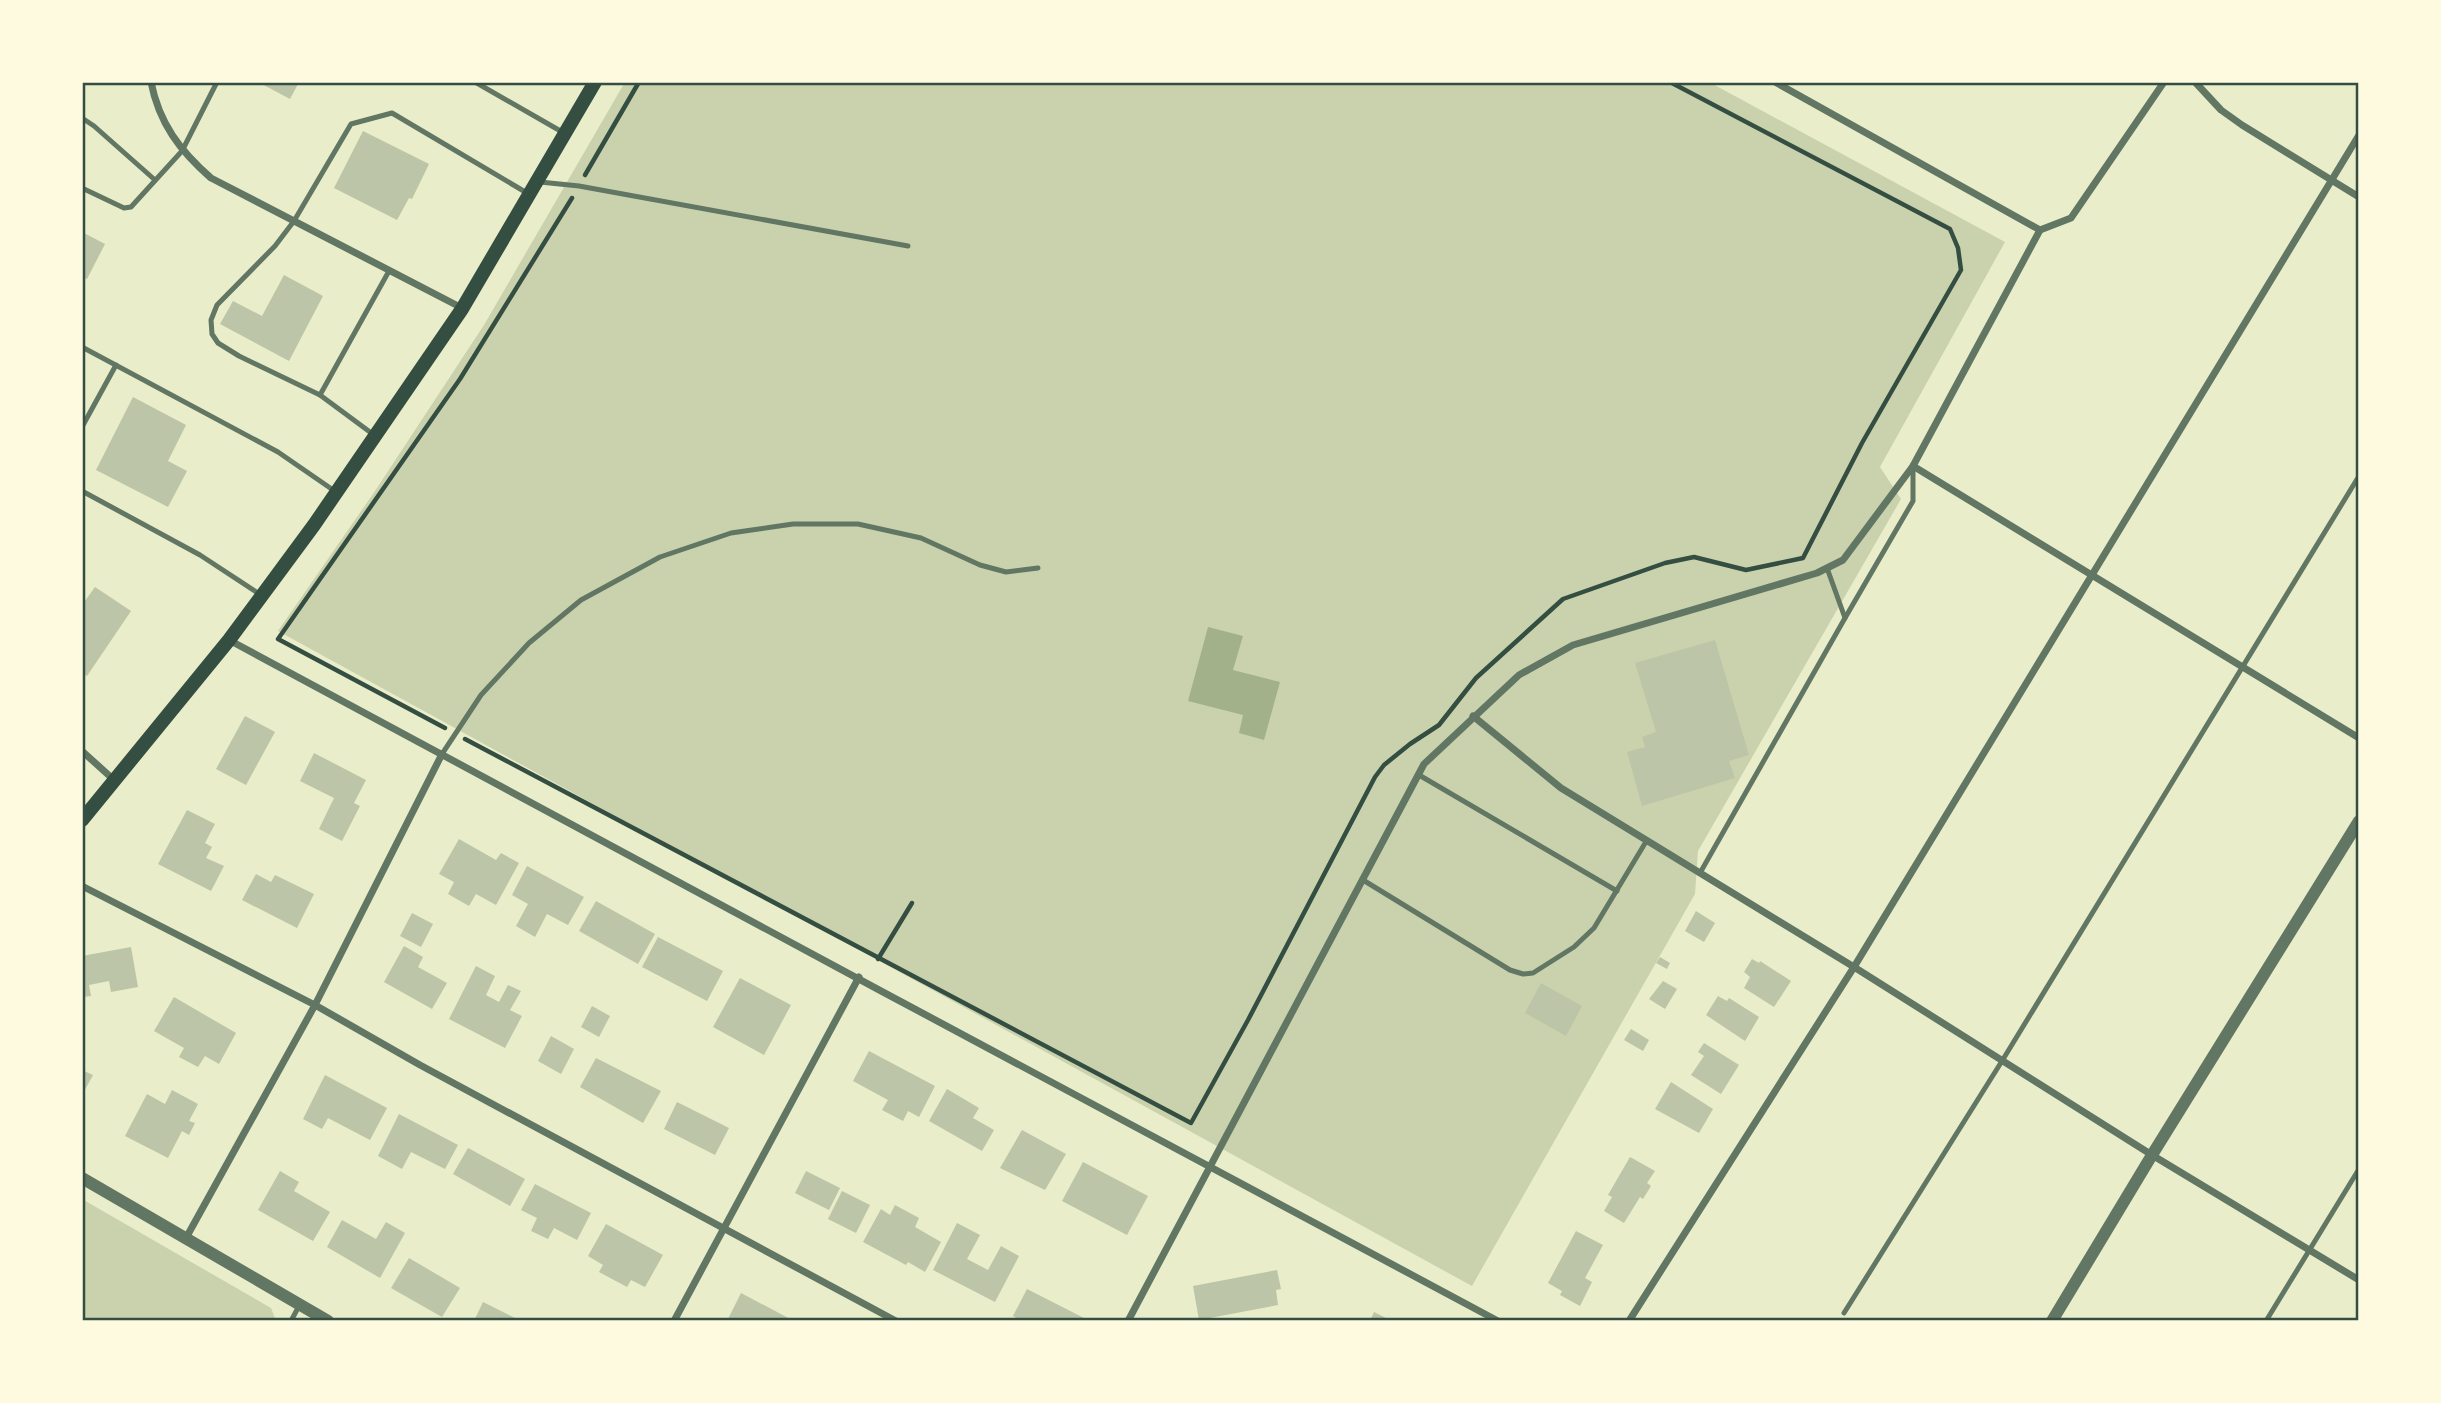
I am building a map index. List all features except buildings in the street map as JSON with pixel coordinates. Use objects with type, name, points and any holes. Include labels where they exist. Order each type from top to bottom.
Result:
[{"type":"main road","points":[[82,820],[229,640],[375,436],[462,309],[595,82]]},
{"type":"street","points":[[151,82],[160,115],[182,151],[211,178],[462,309]]},
{"type":"street","points":[[1774,82],[2040,230]]},
{"type":"street","points":[[1128,1321],[1424,764],[1519,675],[1573,645],[1817,573],[1843,560],[1913,466],[2040,230],[2071,218],[2164,82]]},
{"type":"street","points":[[2195,82],[2221,110],[2359,197]]},
{"type":"street","points":[[1629,1321],[1854,967],[2359,135]]},
{"type":"street","points":[[1913,466],[2359,738]]},
{"type":"street","points":[[229,640],[1498,1321]]},
{"type":"street","points":[[1473,716],[1561,788],[1854,967],[2152,1155],[2359,1280]]},
{"type":"street","points":[[82,751],[115,780]]},
{"type":"street","points":[[186,1238],[315,1005],[442,754]]},
{"type":"street","points":[[2052,1321],[2359,821]]},
{"type":"street","points":[[82,886],[315,1005],[420,1065],[896,1321]]},
{"type":"street","points":[[674,1321],[859,977]]},
{"type":"street","points":[[82,1178],[328,1321]]},
{"type":"lane","points":[[82,188],[124,208],[131,207],[182,151],[217,82]]},
{"type":"lane","points":[[475,82],[565,134]]},
{"type":"lane","points":[[375,436],[320,395],[239,356],[218,343],[212,334],[211,320],[218,305],[275,246],[294,221],[351,124],[392,113],[533,188],[579,186],[908,246]]},
{"type":"lane","points":[[82,118],[155,180]]},
{"type":"lane","points":[[320,395],[389,271]]},
{"type":"lane","points":[[82,347],[278,452],[336,492]]},
{"type":"lane","points":[[82,427],[116,365]]},
{"type":"lane","points":[[1700,873],[1913,501],[1913,466]]},
{"type":"lane","points":[[1844,1313],[2002,1061],[2359,476]]},
{"type":"lane","points":[[82,491],[200,555],[261,596]]},
{"type":"lane","points":[[442,754],[481,695],[529,643],[582,600],[660,557],[731,533],[793,524],[858,524],[920,538],[980,565],[1006,572],[1038,568]]},
{"type":"lane","points":[[1827,568],[1845,618]]},
{"type":"lane","points":[[1419,775],[1617,891]]},
{"type":"lane","points":[[1363,880],[1510,970],[1523,974],[1534,973],[1574,947],[1594,928],[1647,841]]},
{"type":"lane","points":[[2266,1321],[2359,1169]]},
{"type":"lane","points":[[291,1321],[300,1304]]},
{"type":"path","points":[[639,82],[579,186],[460,379],[278,639],[1191,1123],[1384,765],[1439,725],[1476,678],[1563,599],[1665,563],[1694,557],[1746,570],[1803,558],[1862,443],[1961,270],[1958,248],[1950,229],[1670,82]]},
{"type":"path","points":[[878,959],[912,903]]},
{"type":"shaded area","points":[[625,82],[1709,82],[2005,242],[1880,467],[1901,499],[1698,851],[1695,894],[1472,1286],[278,631],[375,491],[484,325]]},
{"type":"shaded area","points":[[1208,627],[1243,636],[1233,670],[1280,682],[1264,740],[1239,733],[1243,715],[1188,701]]},
{"type":"shaded area","points":[[82,1199],[271,1308],[276,1321],[82,1321]]}]
